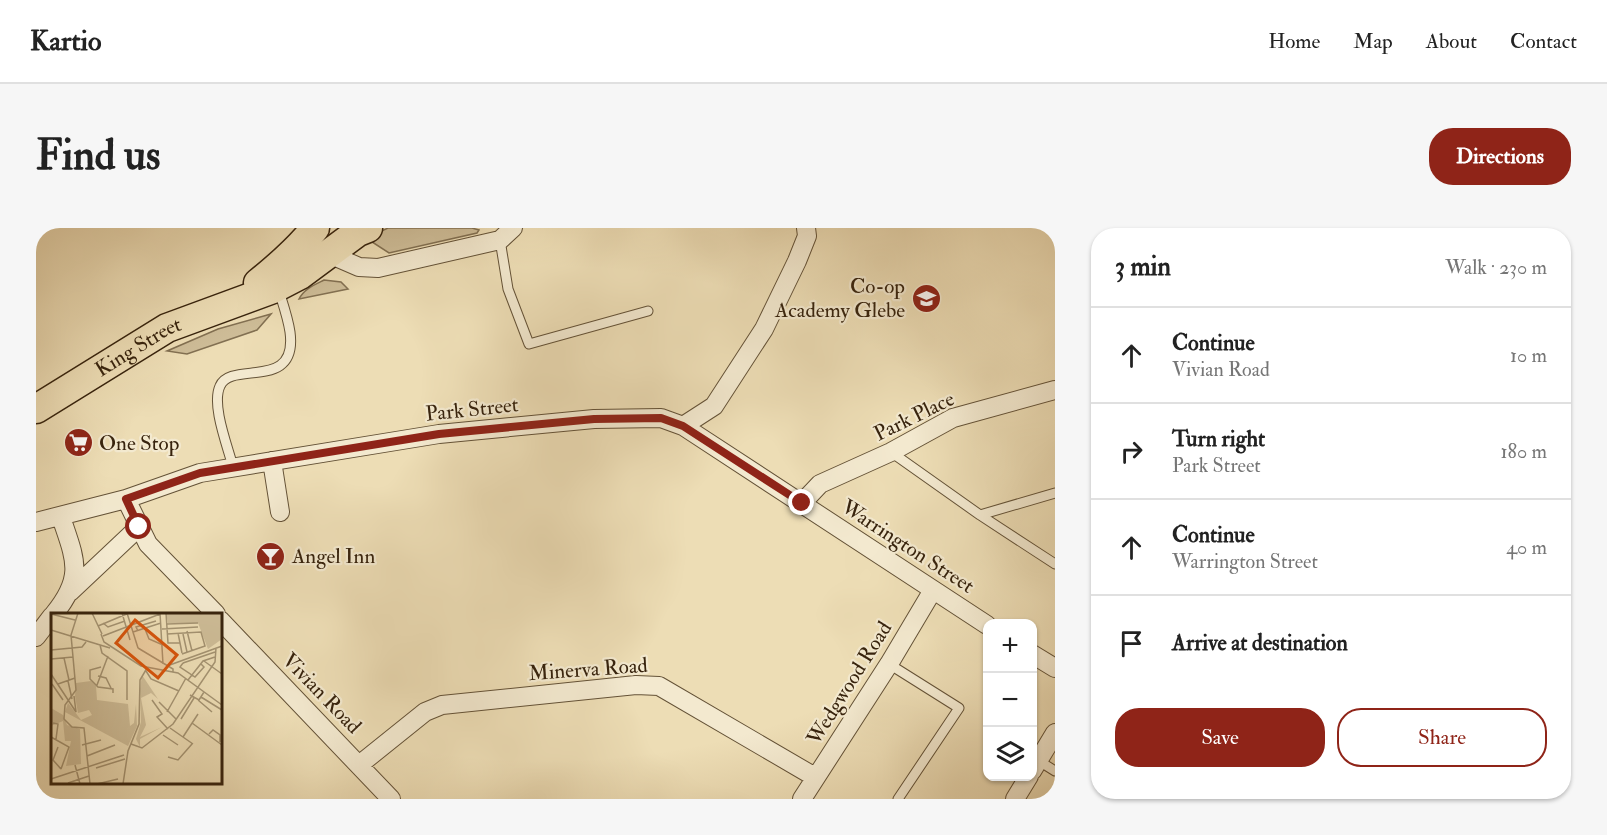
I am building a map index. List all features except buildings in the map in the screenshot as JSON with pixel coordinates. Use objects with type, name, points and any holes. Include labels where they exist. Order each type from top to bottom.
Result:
[{"type":"main road","name":"King Street","points":[[236,301],[281,265],[315,228]]},
{"type":"main road","name":"King Street","points":[[40,405],[167,328],[278,286],[300,275],[358,232],[368,228]]},
{"type":"street","points":[[683,426],[714,406],[764,329],[797,261],[807,236],[806,228]]},
{"type":"street","points":[[329,254],[359,267],[378,268],[506,234]]},
{"type":"street","name":"Park Place","points":[[802,503],[820,484],[891,452],[953,418],[1055,390]]},
{"type":"street","name":"Park Street","points":[[36,522],[126,499],[200,473],[439,434],[594,419],[661,418],[683,426]]},
{"type":"street","name":"Warrington Street","points":[[683,426],[983,622]]},
{"type":"street","points":[[272,461],[280,512]]},
{"type":"street","points":[[126,499],[148,544],[214,613]]},
{"type":"street","points":[[61,517],[75,568],[69,593]]},
{"type":"street","points":[[54,613],[69,593],[139,527]]},
{"type":"street","name":"Wedgwood Road","points":[[802,799],[889,664],[933,590]]},
{"type":"street","points":[[36,637],[51,618]]},
{"type":"street","name":"Vivian Road","points":[[222,622],[391,799]]},
{"type":"street","points":[[1037,657],[1055,668]]},
{"type":"street","name":"Minerva Road","points":[[359,765],[425,712],[442,705],[636,685],[658,686],[815,777]]},
{"type":"street","points":[[1037,764],[1055,734]]},
{"type":"street","points":[[1015,799],[1026,781]]},
{"type":"lane","points":[[506,234],[508,289],[529,344],[648,311]]},
{"type":"lane","points":[[233,467],[217,396],[220,384],[228,377],[274,369],[283,364],[290,348],[290,332],[278,286]]},
{"type":"lane","points":[[891,452],[980,515],[1055,564]]},
{"type":"lane","points":[[980,515],[1055,493]]},
{"type":"lane","points":[[889,664],[959,708],[898,799]]},
{"type":"lane","points":[[1037,766],[1055,771]]},
{"type":"shaded area","points":[[388,228],[472,228],[479,230],[477,233],[389,253],[366,238]]},
{"type":"shaded area","points":[[324,280],[341,282],[348,289],[299,299],[306,290]]},
{"type":"shaded area","points":[[271,314],[257,330],[187,354],[167,351],[218,329]]},
{"type":"place","name":"Co-op Academy Glebe","points":[[926,298]]},
{"type":"place","name":"One Stop","points":[[78,443]]},
{"type":"place","name":"Angel Inn","points":[[271,556]]},
{"type":"route","points":[[139,527],[126,499],[200,473],[439,434],[594,419],[661,418],[683,426],[802,503]]}]
